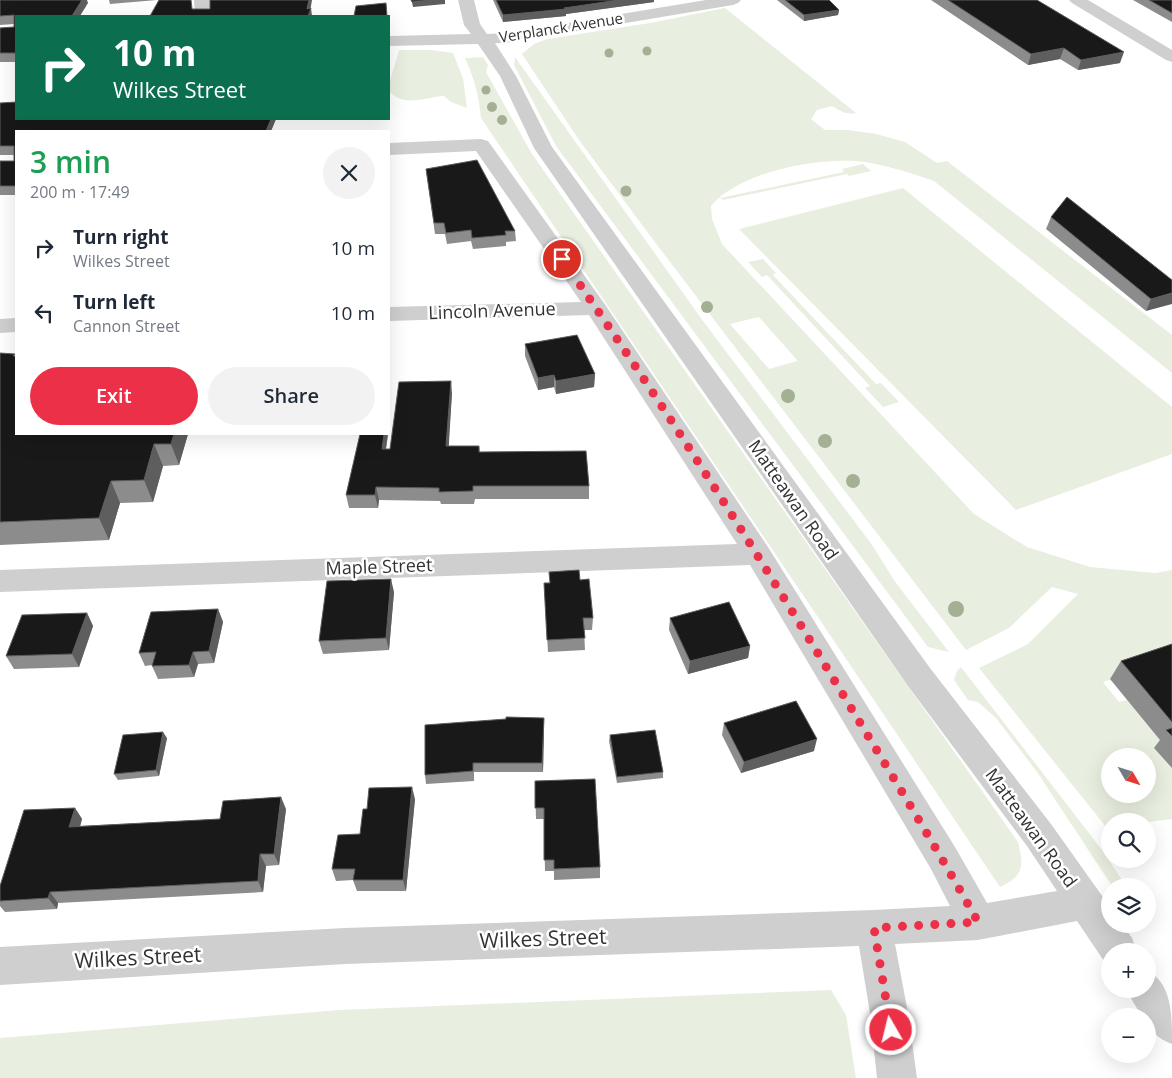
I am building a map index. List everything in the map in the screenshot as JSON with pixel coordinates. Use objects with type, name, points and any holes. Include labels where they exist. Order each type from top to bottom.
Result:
[{"type":"street","points":[[202,0],[203,15]]},
{"type":"street","name":"Matteawan Road","points":[[466,0],[472,25],[484,39],[508,76],[542,148],[919,677],[1039,834],[1113,943]]},
{"type":"street","name":"Verplanck Avenue","points":[[390,40],[506,38],[733,0]]},
{"type":"street","points":[[1077,0],[1172,57]]},
{"type":"street","points":[[390,149],[482,145],[596,308],[758,554],[943,858],[978,922]]},
{"type":"street","name":"Lincoln Avenue","points":[[390,314],[596,308]]},
{"type":"street","points":[[0,326],[15,325]]},
{"type":"street","name":"Maple Street","points":[[0,581],[758,554]]},
{"type":"street","name":"Wilkes Street","points":[[0,966],[345,946],[874,928],[978,922],[1084,902]]},
{"type":"street","points":[[874,928],[889,1013],[897,1078]]},
{"type":"street","points":[[1152,998],[1172,1025]]},
{"type":"green space","points":[[725,8],[856,113],[846,113],[832,106],[817,110],[811,119],[825,130],[848,130],[876,134],[905,142],[937,163],[947,161],[1172,335],[1172,373],[934,181],[900,170],[865,162],[826,161],[805,164],[761,175],[724,194],[711,206],[712,219],[722,244],[974,514],[1027,547],[1090,567],[1155,573],[1172,570],[1172,658],[1103,682],[1119,702],[1127,700],[1164,744],[1155,748],[1101,748],[1101,803],[1156,803],[1156,749],[1172,768],[1172,819],[1156,821],[1156,813],[1101,813],[1101,821],[979,668],[1028,644],[1078,594],[1052,587],[1009,628],[966,650],[579,140],[522,54],[534,44],[547,39],[650,23]],"holes":[[[759,317],[797,360],[769,369],[730,324]]]},
{"type":"green space","points":[[399,50],[431,50],[453,53],[463,78],[467,108],[451,102],[444,96],[415,100],[401,99],[390,92],[391,76]]},
{"type":"green space","points":[[483,57],[488,65],[486,72],[532,154],[1018,842],[1021,858],[1020,869],[1014,879],[1008,883],[1000,887],[481,118],[476,87],[465,58]]},
{"type":"green space","points":[[515,57],[703,321],[870,542],[896,583],[949,652],[928,647],[556,146],[514,65]]},
{"type":"green space","points":[[863,164],[871,171],[849,176],[847,174],[723,200],[720,198],[844,172],[842,169]]},
{"type":"green space","points":[[903,188],[1172,407],[1172,454],[1016,510],[739,229]]},
{"type":"green space","points":[[763,259],[776,273],[773,275],[876,384],[881,383],[899,402],[883,407],[865,388],[870,386],[767,275],[762,277],[748,262]]},
{"type":"green space","points":[[961,667],[1101,849],[1101,868],[1114,868],[1121,878],[1107,878],[1037,772],[996,718],[978,702],[968,700],[954,680],[957,671]]},
{"type":"green space","points":[[831,990],[846,1015],[856,1078],[0,1078],[0,1038],[340,1010]]},
{"type":"building","points":[[0,0],[82,0],[73,15],[15,15],[15,53],[0,53],[0,28],[14,27],[14,15],[0,16]]},
{"type":"building","points":[[159,0],[191,0],[192,9],[210,9],[210,0],[309,0],[307,9],[311,8],[308,15],[151,15]]},
{"type":"building","points":[[411,0],[431,0],[412,2]]},
{"type":"building","points":[[496,0],[619,0],[564,8],[566,9],[503,15]]},
{"type":"building","points":[[785,0],[829,0],[839,10],[804,15]]},
{"type":"building","points":[[948,0],[1037,0],[1124,52],[1081,60],[1064,48],[1031,54]]},
{"type":"building","points":[[1149,0],[1172,0],[1172,13]]},
{"type":"building","points":[[386,3],[387,15],[354,15],[356,6]]},
{"type":"building","points":[[15,102],[15,120],[271,120],[266,130],[15,130],[15,186],[0,186],[0,161],[14,161],[14,146],[0,146],[0,103]]},
{"type":"building","points":[[477,160],[515,231],[505,231],[506,235],[472,238],[471,230],[446,233],[444,223],[434,223],[426,169]]},
{"type":"building","points":[[1067,197],[1172,280],[1172,293],[1151,299],[1051,217]]},
{"type":"building","points":[[577,335],[595,374],[556,381],[554,375],[538,378],[525,344]]},
{"type":"building","points":[[0,353],[15,354],[13,356],[15,356],[15,435],[174,435],[171,444],[154,444],[144,480],[111,481],[99,518],[0,522]]},
{"type":"building","points":[[451,381],[446,446],[479,446],[479,452],[586,451],[589,486],[473,486],[473,491],[439,492],[439,488],[376,487],[375,495],[346,495],[360,435],[384,435],[382,449],[390,449],[399,382]]},
{"type":"building","points":[[579,570],[580,580],[589,579],[593,618],[583,618],[585,638],[547,640],[544,583],[550,583],[549,572]]},
{"type":"building","points":[[391,579],[386,638],[319,641],[327,581]]},
{"type":"building","points":[[729,602],[750,646],[690,661],[670,618]]},
{"type":"building","points":[[218,609],[209,651],[193,652],[189,665],[152,666],[156,652],[139,653],[151,612]]},
{"type":"building","points":[[87,613],[72,654],[6,656],[22,615]]},
{"type":"building","points":[[1172,644],[1172,722],[1121,661]]},
{"type":"building","points":[[796,701],[817,739],[744,762],[724,723]]},
{"type":"building","points":[[506,717],[544,718],[542,763],[473,763],[473,771],[425,775],[425,725],[506,719]]},
{"type":"building","points":[[1172,728],[1172,736],[1166,730]]},
{"type":"building","points":[[655,730],[663,772],[617,777],[610,735]]},
{"type":"building","points":[[163,732],[156,770],[114,774],[123,735]]},
{"type":"building","points":[[595,779],[600,867],[554,869],[554,860],[544,860],[544,808],[535,808],[535,781]]},
{"type":"building","points":[[412,787],[403,880],[353,880],[355,869],[332,869],[338,835],[360,834],[363,809],[367,809],[369,788]]},
{"type":"building","points":[[281,797],[274,854],[260,854],[258,881],[50,892],[48,898],[0,901],[0,886],[24,810],[75,808],[69,827],[220,819],[223,801]]},
{"type":"route","points":[[562,259],[758,554],[943,858],[978,922],[874,928],[891,1030]]}]
